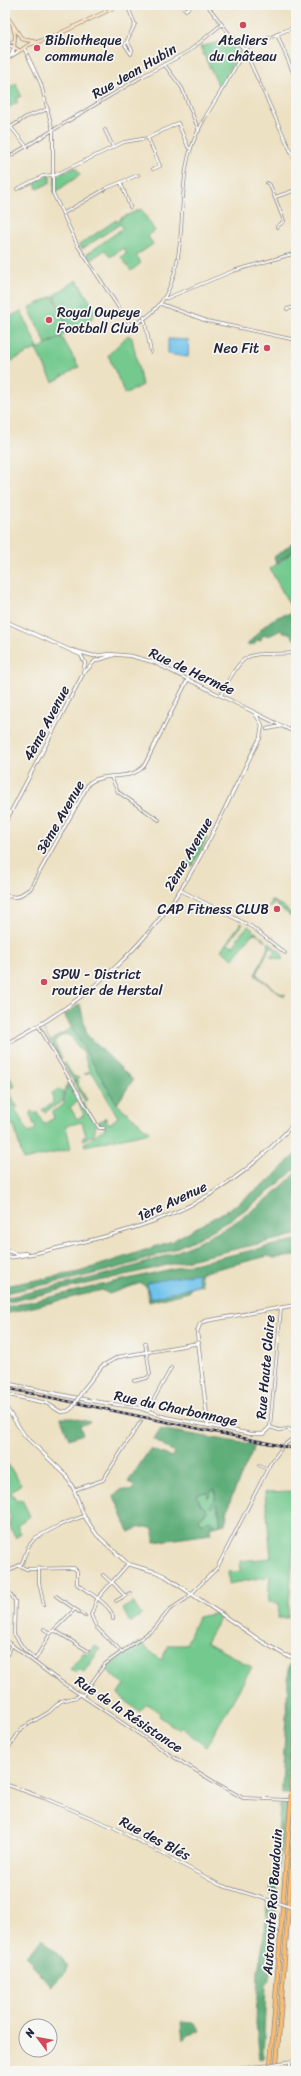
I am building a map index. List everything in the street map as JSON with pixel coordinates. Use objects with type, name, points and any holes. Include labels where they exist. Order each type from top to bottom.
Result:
[{"type":"highway","name":"Autoroute Roi Baudouin","points":[[270,2071],[296,1734]]},
{"type":"highway","name":"Autoroute Roi Baudouin","points":[[276,2071],[296,1807]]},
{"type":"main road","points":[[13,26],[14,47],[19,51],[120,5]]},
{"type":"main road","points":[[5,13],[25,47]]},
{"type":"main road","points":[[14,41],[22,40],[38,42]]},
{"type":"street","points":[[127,5],[135,24],[127,41],[125,48],[131,54],[132,50],[127,41]]},
{"type":"street","points":[[163,5],[168,5]]},
{"type":"street","points":[[181,5],[186,10],[192,5]]},
{"type":"street","points":[[207,5],[244,48],[296,163]]},
{"type":"street","name":"Rue Jean Hubin","points":[[5,159],[197,45],[222,24]]},
{"type":"street","points":[[25,47],[28,58],[41,84],[53,131],[53,193],[64,213],[78,246],[131,327],[161,304],[164,298],[181,244],[186,168],[191,149],[244,48],[296,26]]},
{"type":"street","points":[[277,34],[295,77]]},
{"type":"street","points":[[5,44],[14,41]]},
{"type":"street","points":[[5,44],[14,47],[10,57]]},
{"type":"street","points":[[5,60],[19,51],[28,58]]},
{"type":"street","points":[[164,64],[182,88],[199,132]]},
{"type":"street","points":[[11,127],[26,117],[48,109]]},
{"type":"street","points":[[5,120],[27,147]]},
{"type":"street","points":[[17,189],[43,176],[53,176],[124,142],[148,138],[178,123],[188,147],[191,149]]},
{"type":"street","points":[[105,130],[113,147]]},
{"type":"street","points":[[148,138],[160,166],[153,169]]},
{"type":"street","points":[[64,213],[89,198],[138,175]]},
{"type":"street","points":[[121,182],[130,207]]},
{"type":"street","points":[[267,183],[270,185],[284,222],[277,227]]},
{"type":"street","points":[[275,197],[296,190]]},
{"type":"street","points":[[164,298],[233,271],[296,253]]},
{"type":"street","points":[[161,304],[207,321],[296,340]]},
{"type":"street","points":[[287,309],[296,307]]},
{"type":"street","points":[[144,317],[151,352]]},
{"type":"street","name":"Rue de Hermée","points":[[5,621],[72,650],[94,656],[117,655],[148,660],[188,678],[296,733]]},
{"type":"street","name":"Rue de Hermée","points":[[72,650],[84,659]]},
{"type":"street","points":[[221,695],[236,666],[246,657],[258,653],[296,653]]},
{"type":"street","points":[[89,654],[84,659],[85,663],[88,665],[93,664],[95,661],[94,656]]},
{"type":"street","name":"Rue de Hermée","points":[[95,661],[117,655]]},
{"type":"street","name":"4ème Avenue","points":[[5,823],[83,674],[85,663]]},
{"type":"street","name":"4ème Avenue","points":[[83,674],[93,664]]},
{"type":"street","name":"3ème Avenue","points":[[5,896],[18,897],[30,889],[85,788],[96,779],[133,774],[144,766],[188,678]]},
{"type":"street","points":[[255,712],[262,726],[269,729],[283,726]]},
{"type":"street","points":[[262,726],[264,720],[269,720],[269,729]]},
{"type":"street","name":"2ème Avenue","points":[[5,1044],[39,1026],[72,1004],[119,964],[156,924],[180,890],[208,842],[260,738],[262,726]]},
{"type":"street","name":"2ème Avenue","points":[[260,738],[269,729]]},
{"type":"street","points":[[111,777],[118,792],[159,820]]},
{"type":"street","points":[[180,890],[252,927],[285,953]]},
{"type":"street","points":[[39,1026],[99,1128],[104,1128]]},
{"type":"street","name":"1ère Avenue","points":[[32,1253],[17,1254],[5,1251],[5,1257],[32,1253],[122,1233],[149,1224],[184,1209],[216,1191],[245,1170],[274,1144],[296,1121]]},
{"type":"street","points":[[208,1426],[198,1327],[206,1321],[296,1305]]},
{"type":"street","name":"Rue Haute Claire","points":[[270,1427],[281,1308]]},
{"type":"street","points":[[134,1381],[147,1378],[150,1374],[145,1343]]},
{"type":"street","points":[[5,1394],[46,1403],[61,1412],[68,1411],[73,1407],[83,1390],[99,1370],[112,1360],[147,1352],[199,1344]]},
{"type":"street","points":[[147,1412],[171,1368]]},
{"type":"street","name":"Rue du Charbonnage","points":[[5,1383],[96,1402],[140,1408],[147,1412],[208,1426],[257,1435],[263,1434],[270,1427]]},
{"type":"street","points":[[5,1406],[23,1433],[66,1475],[74,1490],[84,1516],[97,1535],[128,1564],[156,1572],[192,1593],[260,1641],[285,1655],[296,1658]]},
{"type":"street","points":[[74,1490],[103,1480],[141,1421]]},
{"type":"street","points":[[270,1427],[279,1430],[289,1429],[296,1437],[284,1445]]},
{"type":"street","points":[[5,1753],[22,1728],[49,1712],[61,1702],[82,1695],[105,1664],[155,1628],[169,1610],[192,1593],[213,1572],[222,1561],[267,1469],[281,1449]]},
{"type":"street","points":[[259,1465],[267,1469]]},
{"type":"street","points":[[5,1574],[19,1566],[29,1545],[35,1538],[63,1524],[84,1516]]},
{"type":"street","points":[[122,1652],[97,1629],[93,1622],[92,1609],[97,1599],[128,1564]]},
{"type":"street","points":[[19,1566],[25,1568],[74,1568],[77,1571],[77,1583],[109,1610],[113,1619]]},
{"type":"street","points":[[39,1568],[39,1584],[44,1605]]},
{"type":"street","points":[[103,1575],[125,1596]]},
{"type":"street","points":[[5,1586],[15,1601],[14,1634],[24,1649],[35,1660],[50,1634],[74,1610]]},
{"type":"street","points":[[116,1601],[130,1593]]},
{"type":"street","points":[[56,1596],[74,1610],[85,1616]]},
{"type":"street","points":[[44,1628],[50,1634]]},
{"type":"street","points":[[54,1630],[88,1651]]},
{"type":"street","name":"Rue de la Résistance","points":[[5,1640],[82,1695],[175,1758],[237,1795],[247,1798],[288,1800]]},
{"type":"street","points":[[5,1658],[12,1645]]},
{"type":"street","name":"Rue des Blés","points":[[5,1784],[44,1798],[115,1828],[220,1885],[296,1909]]},
{"type":"street","points":[[189,2071],[262,2066],[296,2061]]},
{"type":"street","points":[[290,2062],[290,2071]]},
{"type":"green space","points":[[223,41],[234,47],[240,53],[219,87],[200,47]]},
{"type":"green space","points":[[16,83],[21,96],[16,99],[18,102],[5,110],[5,90]]},
{"type":"green space","points":[[76,167],[80,175],[54,193],[55,176]]},
{"type":"green space","points":[[46,176],[50,176],[50,183],[37,189],[35,182]]},
{"type":"green space","points":[[141,209],[155,231],[148,236],[153,244],[136,256],[141,263],[131,271],[121,257],[127,253],[123,248],[110,257],[105,250],[90,260],[86,255],[123,228],[120,224],[82,249],[79,245],[116,220],[117,222],[121,218]]},
{"type":"green space","points":[[77,280],[96,311],[91,320],[72,334],[54,295]]},
{"type":"green space","name":"Royal Oupeye Football Club","points":[[53,296],[70,332],[46,344],[29,308]]},
{"type":"green space","points":[[21,311],[38,348],[5,364],[5,319]]},
{"type":"green space","points":[[128,335],[132,338],[142,385],[125,394],[108,355]]},
{"type":"green space","points":[[62,337],[79,367],[53,382],[36,350]]},
{"type":"green space","points":[[296,541],[296,549],[276,563],[274,557]]},
{"type":"green space","points":[[296,550],[296,595],[288,602],[270,569]]},
{"type":"green space","points":[[296,595],[296,642],[290,633],[283,633],[281,630],[271,635],[262,636],[261,640],[256,641],[255,644],[247,645],[261,629],[271,621],[277,617],[290,614],[292,610],[288,602]]},
{"type":"green space","points":[[203,836],[207,838],[193,865],[190,866],[188,863]]},
{"type":"green space","points":[[270,900],[275,902],[267,910],[271,903]]},
{"type":"green space","points":[[275,902],[283,906],[296,918],[295,919],[276,905]]},
{"type":"green space","points":[[241,923],[243,924],[228,943],[233,946],[239,939],[237,938],[248,926],[266,941],[256,933],[252,934],[233,959],[221,950]]},
{"type":"green space","points":[[269,942],[281,952],[283,958],[282,960],[271,957],[275,950],[272,947],[269,948],[257,974],[282,995],[285,994],[284,997],[255,975],[269,946]]},
{"type":"green space","points":[[80,1004],[87,1035],[133,1080],[117,1104],[64,1015]]},
{"type":"green space","points":[[72,1028],[117,1104],[150,1132],[85,1146],[84,1143],[105,1129],[105,1127],[97,1123],[102,1120],[105,1122],[106,1120],[103,1119],[105,1117],[108,1123],[111,1123],[118,1117],[94,1075],[89,1072],[86,1075],[84,1073],[86,1074],[89,1070],[83,1051],[81,1051],[71,1036],[65,1034],[55,1040],[55,1045],[62,1058],[60,1059],[43,1029],[50,1041]]},
{"type":"green space","points":[[65,1063],[73,1076],[79,1078],[77,1083],[87,1100],[85,1101],[73,1081],[76,1081],[73,1080],[63,1064]]},
{"type":"green space","points":[[6,1071],[15,1086],[8,1090],[18,1108],[13,1105],[29,1133],[36,1129],[30,1112],[32,1111],[35,1114],[37,1112],[44,1124],[54,1118],[52,1112],[64,1104],[65,1087],[69,1083],[72,1086],[66,1087],[67,1089],[72,1087],[80,1100],[70,1107],[77,1119],[84,1115],[79,1104],[83,1103],[96,1125],[94,1135],[83,1140],[83,1137],[86,1136],[82,1122],[66,1126],[71,1149],[23,1160],[14,1125],[5,1126]]},
{"type":"green space","points":[[58,1089],[63,1091],[63,1101],[45,1112],[42,1110],[53,1103],[52,1093]]},
{"type":"green space","points":[[296,1153],[296,1168],[283,1180],[241,1213],[195,1240],[115,1269],[5,1293],[5,1286],[79,1272],[172,1241],[233,1207],[271,1179]]},
{"type":"green space","points":[[296,1173],[296,1235],[5,1303],[5,1298],[124,1269],[161,1258],[196,1243],[231,1225],[264,1202]]},
{"type":"green space","points":[[296,1240],[296,1256],[274,1258],[268,1256],[200,1273],[202,1285],[189,1288],[189,1292],[149,1302],[147,1287],[141,1283],[109,1294],[102,1290],[5,1314],[5,1307]]},
{"type":"green space","points":[[61,1418],[73,1418],[90,1422],[80,1426],[83,1434],[69,1439]]},
{"type":"green space","points":[[160,1429],[255,1445],[230,1501],[225,1524],[210,1528],[211,1534],[154,1542],[154,1530],[151,1528],[142,1527],[129,1532],[114,1496],[122,1489],[131,1491],[135,1486],[128,1482],[150,1449],[172,1457],[174,1452],[154,1439]],"holes":[[[215,1489],[215,1500],[209,1505],[212,1509],[217,1504],[221,1519],[220,1525],[211,1527],[210,1524],[214,1524],[211,1520],[206,1521],[203,1524],[199,1522],[198,1519],[207,1512],[207,1509],[200,1504],[197,1494],[207,1492],[208,1498],[211,1494],[210,1491]]]},
{"type":"green space","points":[[5,1460],[21,1484],[11,1492],[17,1501],[22,1500],[30,1516],[17,1526],[21,1533],[16,1538],[10,1527],[9,1520],[11,1517],[5,1510]]},
{"type":"green space","points":[[215,1489],[215,1500],[209,1505],[210,1507],[217,1503],[220,1525],[210,1527],[210,1524],[214,1523],[203,1524],[199,1522],[198,1519],[206,1509],[200,1504],[197,1494],[207,1492],[208,1498],[210,1490]]},
{"type":"green space","points":[[295,1491],[296,1514],[288,1618],[278,1618],[279,1603],[268,1602],[270,1576],[229,1584],[228,1572],[241,1571],[240,1561],[271,1558],[265,1492]]},
{"type":"green space","points":[[133,1602],[141,1615],[130,1623],[123,1609]]},
{"type":"green space","points":[[218,1613],[222,1615],[206,1642],[252,1667],[206,1747],[181,1727],[179,1730],[159,1716],[160,1713],[147,1704],[139,1712],[118,1694],[124,1685],[105,1668],[139,1642],[161,1660],[169,1645],[186,1645],[198,1617]]},
{"type":"green space","points":[[95,1646],[100,1649],[84,1672],[79,1669],[76,1673],[70,1669],[84,1652],[89,1654]]},
{"type":"green space","points":[[293,1661],[296,1662],[287,1795],[282,1793],[282,1785],[289,1666]]},
{"type":"green space","points":[[284,1801],[287,1803],[276,1888],[279,1898],[276,1899],[270,1894],[277,1853],[280,1804]]},
{"type":"green space","points":[[273,1904],[277,1907],[270,1952],[265,1961],[270,1966],[270,1981],[266,1985],[263,2058],[260,2059],[256,2023],[258,1971],[265,1933],[267,1905]]},
{"type":"green space","points":[[43,1939],[68,1965],[68,1969],[51,1986],[26,1956]]},
{"type":"green space","points":[[181,2022],[193,2023],[200,2031],[188,2035],[183,2040]]},
{"type":"water","points":[[168,339],[189,340],[188,357],[168,354]]},
{"type":"water","points":[[197,1273],[199,1284],[150,1299],[147,1283]]},
{"type":"railway","points":[[5,1388],[296,1449]]},
{"type":"place","name":"Ateliers du château","points":[[243,25]]},
{"type":"place","name":"Bibliotheque communale","points":[[37,48]]},
{"type":"place","name":"Royal Oupeye Football Club","points":[[49,320]]},
{"type":"place","name":"Neo Fit","points":[[267,348]]},
{"type":"place","name":"CAP Fitness CLUB","points":[[277,909]]},
{"type":"place","name":"SPW - District routier de Herstal","points":[[44,982]]}]
